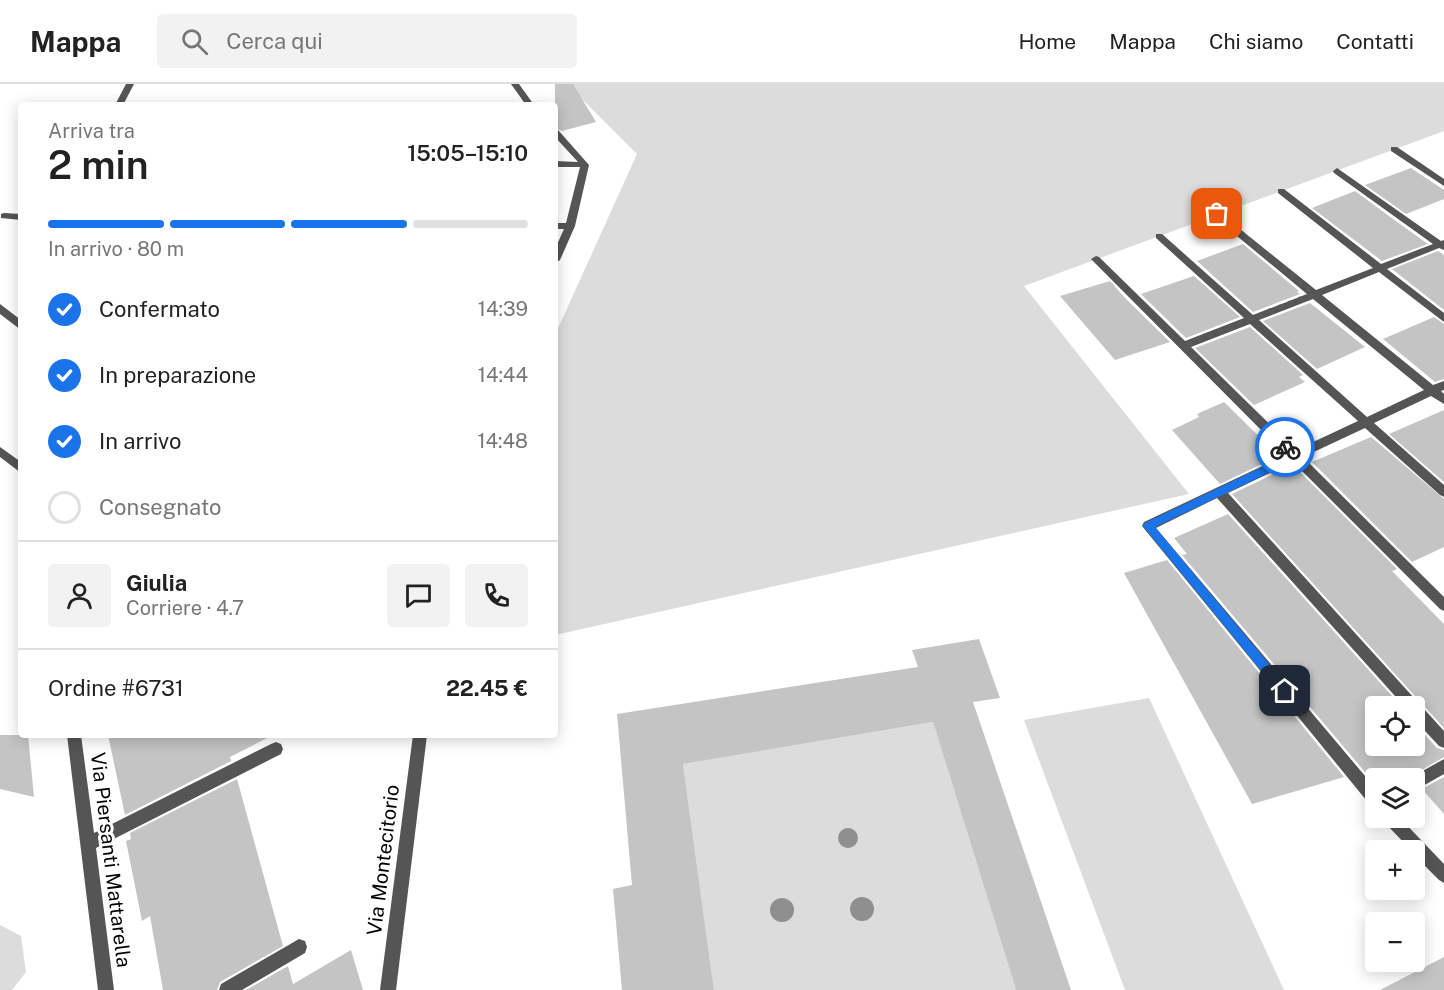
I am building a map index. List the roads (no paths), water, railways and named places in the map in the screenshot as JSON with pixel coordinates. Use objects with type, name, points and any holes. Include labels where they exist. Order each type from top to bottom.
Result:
[{"type":"street","points":[[120,102],[130,84]]},
{"type":"street","points":[[514,84],[526,102]]},
{"type":"street","points":[[558,135],[585,165]]},
{"type":"street","points":[[1394,149],[1444,183]]},
{"type":"street","points":[[558,165],[585,165]]},
{"type":"street","points":[[558,253],[570,226],[585,165]]},
{"type":"street","points":[[1336,171],[1443,245]]},
{"type":"street","points":[[1281,191],[1444,318]]},
{"type":"street","points":[[1217,214],[1444,400]]},
{"type":"street","points":[[4,216],[18,217]]},
{"type":"street","points":[[558,226],[570,226]]},
{"type":"street","points":[[1159,236],[1444,492]]},
{"type":"street","points":[[1184,346],[1378,268],[1443,245]]},
{"type":"street","points":[[1096,259],[1444,605]]},
{"type":"street","points":[[0,308],[18,323]]},
{"type":"street","points":[[1365,788],[1148,526],[1444,385]]},
{"type":"street","points":[[0,452],[18,466]]},
{"type":"street","points":[[1219,492],[1403,696]]},
{"type":"street","points":[[1425,720],[1444,741]]},
{"type":"street","name":"Via Piersanti Mattarella","points":[[74,738],[106,990]]},
{"type":"street","name":"Via Montecitorio","points":[[388,990],[420,738]]},
{"type":"street","points":[[88,844],[276,749]]},
{"type":"street","points":[[1425,777],[1444,766]]},
{"type":"street","points":[[1399,828],[1444,875]]},
{"type":"street","points":[[227,990],[298,948]]}]
